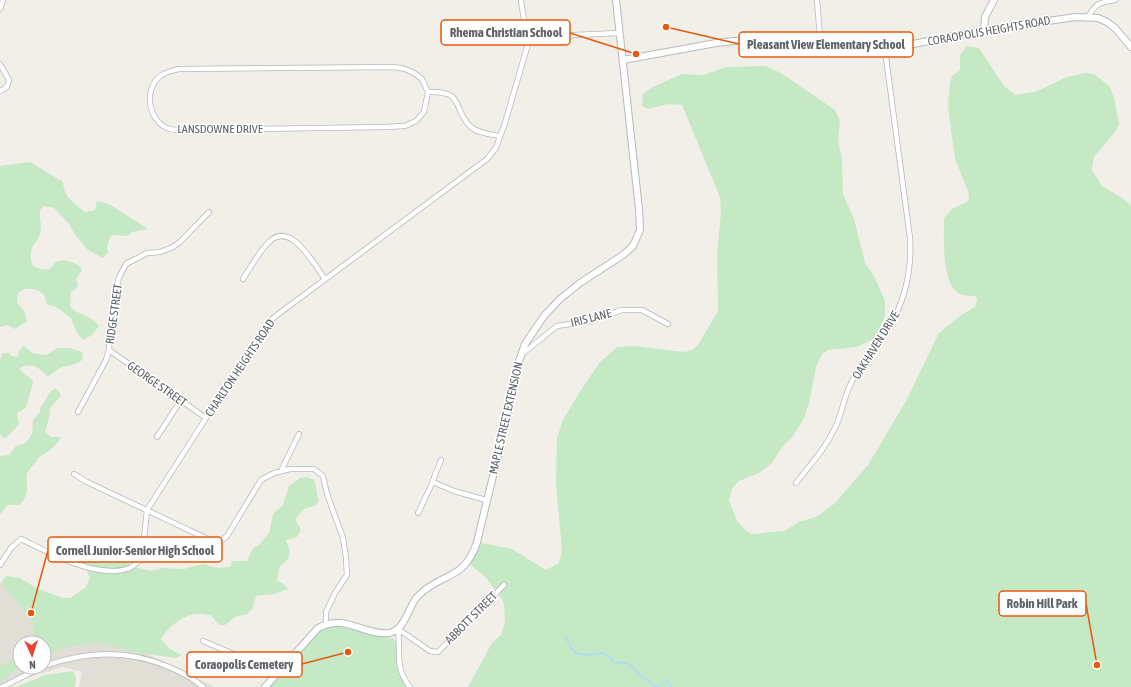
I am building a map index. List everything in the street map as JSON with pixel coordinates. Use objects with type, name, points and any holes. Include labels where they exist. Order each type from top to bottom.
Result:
[{"type":"street","points":[[0,9],[3,0]]},
{"type":"street","points":[[521,0],[525,26],[530,37],[619,33]]},
{"type":"street","name":"MAPLE STREET EXTENSION","points":[[398,629],[419,595],[427,588],[459,571],[471,558],[477,542],[520,355],[528,337],[554,305],[580,283],[623,255],[633,246],[640,230],[616,0]]},
{"type":"street","points":[[817,0],[821,49]]},
{"type":"street","points":[[984,30],[985,17],[994,0]]},
{"type":"street","points":[[1088,17],[1098,4],[1115,0]]},
{"type":"street","name":"CORAOPOLIS HEIGHTS ROAD","points":[[623,60],[716,43],[744,40],[851,52],[868,52],[885,50],[984,30],[1055,19],[1088,17],[1098,18],[1107,22],[1115,28],[1131,47]]},
{"type":"street","name":"CHARLTON HEIGHTS ROAD","points":[[148,510],[206,418],[273,318],[487,159],[496,148],[499,136],[505,123],[530,37]]},
{"type":"street","name":"OAKHAVEN DRIVE","points":[[796,483],[820,453],[836,428],[852,383],[859,370],[895,318],[906,290],[911,258],[910,238],[885,50]]},
{"type":"street","points":[[0,64],[9,80],[7,87],[0,91]]},
{"type":"street","name":"LANSDOWNE DRIVE","points":[[405,68],[422,79],[428,92],[424,112],[416,121],[405,126],[385,127],[169,129],[160,123],[153,113],[150,100],[152,86],[158,78],[168,71],[179,69],[405,68]]},
{"type":"street","points":[[428,92],[442,92],[451,95],[471,127],[499,136]]},
{"type":"street","name":"RIDGE STREET","points":[[78,412],[106,360],[109,350],[110,327],[119,277],[126,264],[147,254],[160,252],[173,247],[180,242],[209,212]]},
{"type":"street","points":[[243,279],[267,244],[273,238],[281,235],[288,236],[297,242],[325,279]]},
{"type":"street","name":"IRIS LANE","points":[[520,355],[557,326],[589,321],[622,310],[642,310],[668,324]]},
{"type":"street","name":"GEORGE STREET","points":[[109,350],[206,418]]},
{"type":"street","points":[[158,437],[181,400]]},
{"type":"street","points":[[281,471],[299,434]]},
{"type":"street","points":[[418,513],[433,482],[441,460]]},
{"type":"street","points":[[74,474],[87,482],[212,541],[220,542],[227,536],[261,480],[274,473],[290,469],[314,469],[323,476],[327,494],[343,538],[346,558],[347,575],[335,593],[326,612],[326,624]]},
{"type":"street","points":[[433,482],[460,493],[486,500]]},
{"type":"street","points":[[0,565],[11,548],[21,539],[49,553],[82,566],[98,570],[116,570],[131,567],[142,558],[148,510]]},
{"type":"street","name":"ABBOTT STREET","points":[[398,629],[430,651],[438,652],[504,585]]},
{"type":"street","points":[[264,687],[318,628],[326,624],[336,623],[347,624],[383,633],[392,632],[398,629],[399,667],[404,680],[410,687]]},
{"type":"street","points":[[203,641],[243,658],[274,676]]},
{"type":"street","points":[[52,664],[77,656],[115,653],[162,664],[191,677],[203,687]]},
{"type":"street","points":[[2,687],[27,675]]},
{"type":"shaded area","points":[[0,582],[215,687],[79,687],[82,672],[62,667],[52,670],[52,635],[12,635],[12,675],[37,675],[21,680],[8,687],[0,687]]},
{"type":"green space","points":[[967,46],[979,48],[1004,86],[1015,95],[1035,92],[1067,77],[1085,73],[1094,74],[1109,86],[1114,97],[1119,124],[1115,132],[1094,157],[1092,170],[1102,186],[1124,199],[1131,206],[1131,687],[468,687],[492,643],[501,635],[505,623],[504,604],[500,596],[486,578],[468,562],[477,542],[512,549],[546,570],[559,563],[562,550],[556,484],[557,438],[563,420],[579,393],[600,362],[617,347],[633,346],[684,352],[692,350],[698,345],[718,311],[717,253],[721,213],[720,197],[682,105],[668,104],[648,109],[642,106],[643,94],[653,87],[682,74],[703,75],[726,67],[765,66],[781,73],[835,110],[840,121],[838,140],[842,159],[843,194],[854,219],[865,263],[874,276],[885,301],[885,316],[877,334],[872,340],[857,347],[828,350],[822,354],[816,367],[809,403],[804,418],[793,436],[782,447],[772,463],[759,473],[739,481],[732,489],[729,500],[737,521],[745,530],[752,534],[784,531],[799,522],[816,517],[834,504],[868,465],[906,401],[939,333],[960,316],[976,306],[977,299],[975,296],[960,294],[954,289],[949,281],[944,248],[944,218],[952,209],[967,202],[969,199],[968,191],[955,159],[948,106],[952,76],[960,70],[960,55]]},
{"type":"green space","points":[[30,162],[63,182],[67,196],[85,212],[95,210],[97,201],[109,204],[148,229],[132,232],[127,236],[113,235],[110,237],[107,247],[108,253],[103,258],[88,250],[76,236],[69,224],[54,208],[44,206],[40,210],[40,233],[31,253],[33,266],[47,270],[56,262],[62,260],[74,263],[80,267],[82,270],[76,279],[78,285],[77,288],[71,292],[70,306],[77,312],[96,322],[99,326],[92,335],[83,340],[77,333],[71,318],[56,307],[47,304],[44,295],[33,289],[24,289],[20,291],[17,299],[19,305],[25,312],[27,321],[15,329],[7,325],[0,327],[0,166]]},
{"type":"green space","points":[[24,346],[32,353],[46,355],[58,348],[69,348],[82,352],[83,356],[80,362],[62,367],[48,377],[36,367],[24,366],[20,368],[21,371],[32,380],[33,383],[26,407],[17,414],[19,424],[7,437],[3,438],[0,434],[0,360],[2,354],[6,353],[9,353],[11,356],[18,357],[19,351]]},
{"type":"green space","points":[[55,388],[60,393],[60,397],[50,408],[45,432],[51,437],[61,437],[54,447],[38,458],[28,472],[27,493],[22,503],[20,505],[7,505],[0,515],[0,456],[9,455],[16,446],[23,444],[29,439],[32,433],[33,420],[40,412],[41,406],[49,394]]},
{"type":"green space","points":[[307,477],[314,480],[319,500],[316,505],[304,509],[295,519],[301,530],[297,537],[286,540],[290,553],[286,561],[279,568],[277,581],[284,584],[288,589],[274,594],[256,596],[252,609],[247,614],[235,617],[225,625],[219,625],[211,615],[201,614],[187,616],[177,622],[164,634],[161,639],[170,649],[182,655],[176,658],[138,653],[105,644],[91,643],[52,652],[52,635],[34,635],[34,628],[29,616],[4,586],[2,581],[6,576],[20,578],[38,589],[63,598],[70,598],[85,588],[90,578],[84,564],[55,552],[53,545],[59,541],[87,543],[100,541],[113,546],[131,566],[150,571],[163,568],[184,569],[203,564],[217,568],[230,567],[233,561],[247,561],[253,548],[259,545],[269,533],[273,514],[283,505],[289,486],[300,478]]},
{"type":"green space","points":[[328,627],[342,627],[394,639],[397,645],[398,672],[406,687],[265,687],[319,631]]},
{"type":"green space","points":[[12,659],[12,674],[4,680],[0,681],[0,667]]},
{"type":"green space","points":[[73,671],[76,677],[75,687],[16,687],[45,675]]},
{"type":"waterway","points":[[565,636],[571,648],[576,653],[584,655],[602,653],[611,658],[613,662],[627,663],[637,671],[637,674],[656,687]]},
{"type":"waterway","points":[[657,687],[666,681],[671,687]]},
{"type":"place","name":"Pleasant View Elementary School","points":[[666,27]]},
{"type":"place","name":"Rhema Christian School","points":[[636,54]]},
{"type":"place","name":"Cornell Junior-Senior High School","points":[[31,613]]},
{"type":"place","name":"Coraopolis Cemetery","points":[[348,652]]},
{"type":"place","name":"Robin Hill Park","points":[[1097,665]]}]
